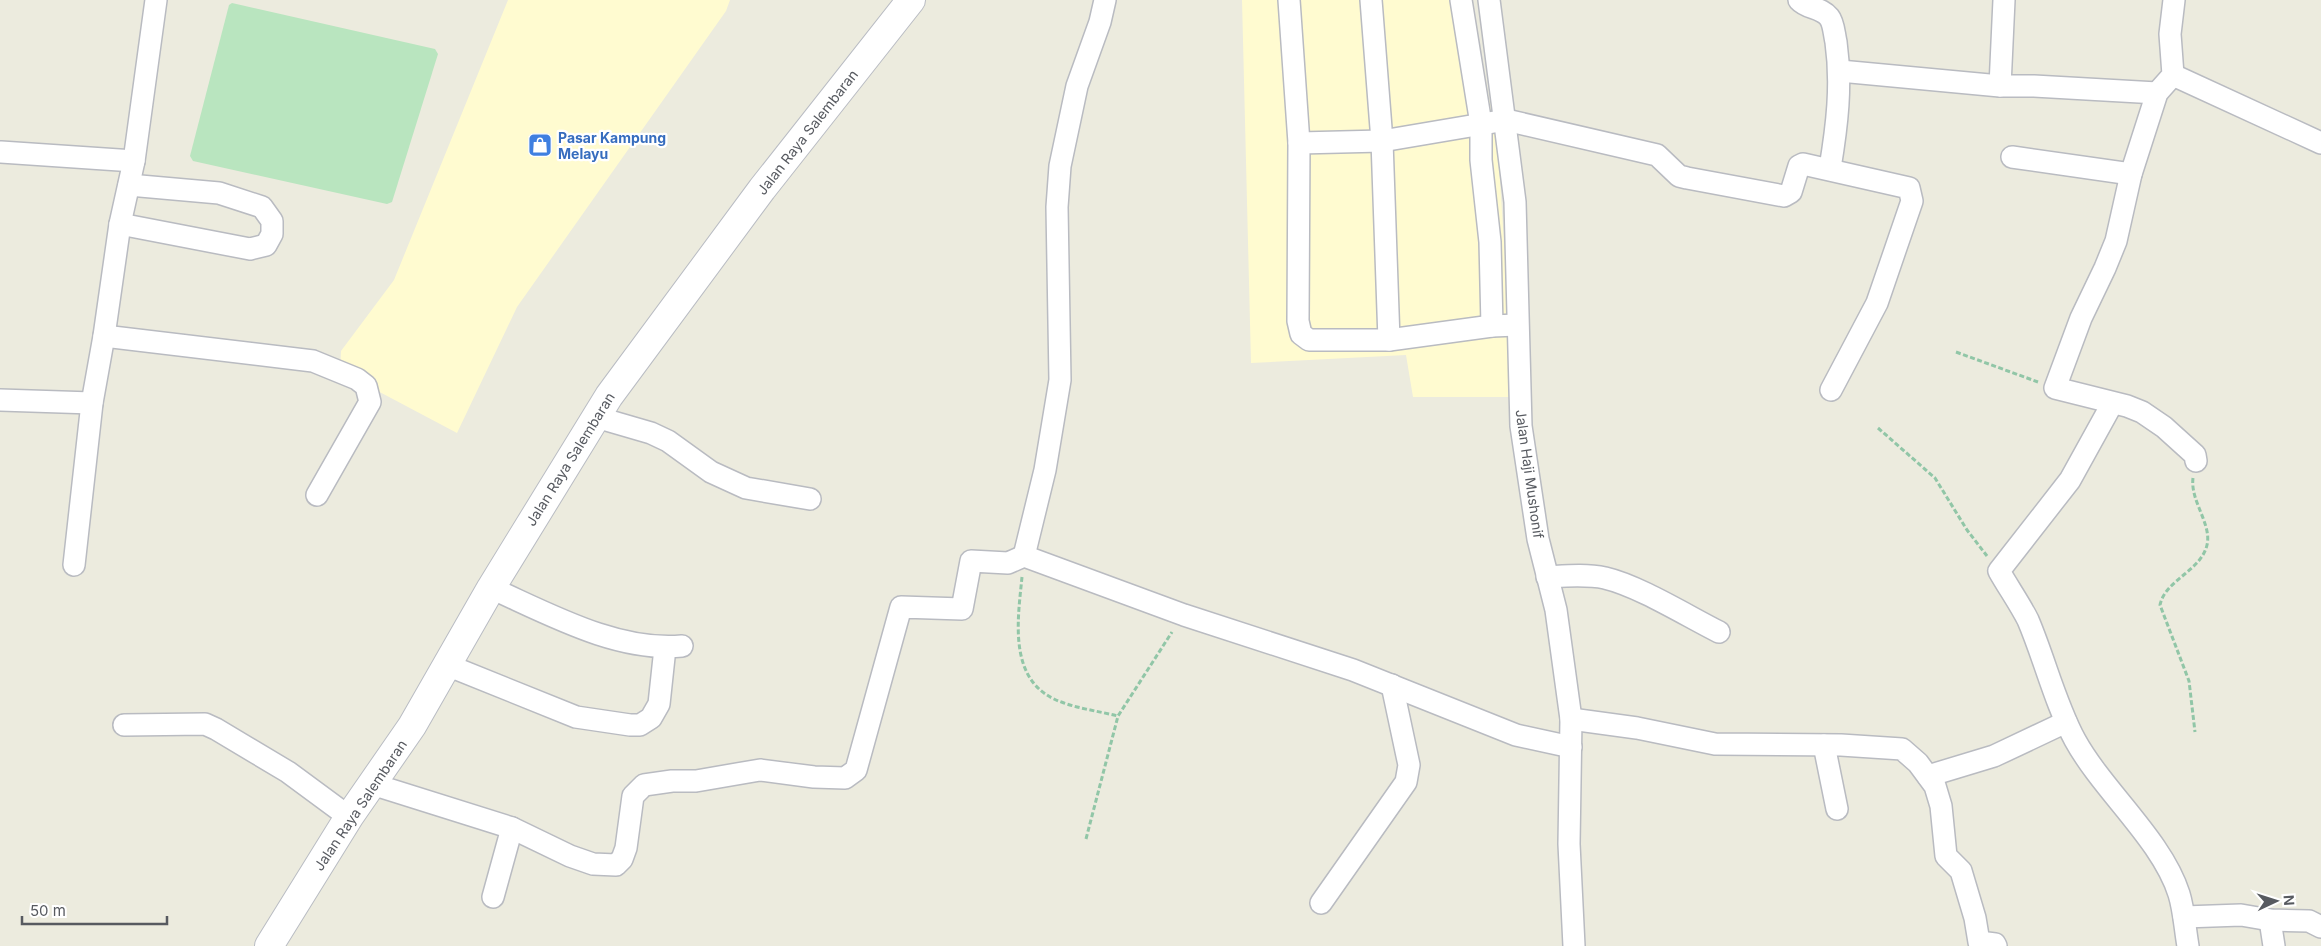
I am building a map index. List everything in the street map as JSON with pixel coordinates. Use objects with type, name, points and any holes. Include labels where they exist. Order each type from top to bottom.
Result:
[{"type":"main road","name":"Jalan Raya Salembaran","points":[[269,946],[349,817],[412,726],[491,588],[609,396],[762,189],[911,0]]},
{"type":"street","points":[[74,565],[92,403],[104,336],[120,224],[134,161],[156,0]]},
{"type":"street","points":[[1024,556],[1045,470],[1060,380],[1057,207],[1060,166],[1077,86],[1100,22],[1105,0]]},
{"type":"street","points":[[1289,0],[1299,143],[1298,321],[1301,334],[1310,340],[1389,340],[1492,326],[1517,325]]},
{"type":"street","points":[[1371,0],[1382,141],[1389,340]]},
{"type":"street","points":[[1461,0],[1481,124],[1481,160],[1490,242],[1492,326]]},
{"type":"street","name":"Jalan Haji Mushonif","points":[[1489,0],[1506,120],[1515,202],[1521,426],[1538,539],[1561,640],[1571,719],[1569,844],[1574,946]]},
{"type":"street","points":[[1799,0],[1830,18],[1834,31],[1840,71],[1838,109],[1830,168]]},
{"type":"street","points":[[2000,86],[2004,0]]},
{"type":"street","points":[[2174,0],[2170,34],[2172,75],[2157,93],[2131,174],[2116,241],[2106,268],[2081,318],[2055,388],[2134,409],[2164,427],[2195,455],[2196,461]]},
{"type":"street","points":[[1840,71],[2000,86],[2034,86],[2157,93]]},
{"type":"street","points":[[2172,75],[2321,143]]},
{"type":"street","points":[[1299,143],[1382,141],[1506,120],[1657,155],[1678,176],[1784,196],[1791,192],[1801,164],[1830,168],[1909,188],[1912,198],[1877,303],[1831,390]]},
{"type":"street","points":[[1,152],[134,161]]},
{"type":"street","points":[[2012,157],[2131,174]]},
{"type":"street","points":[[120,224],[250,249],[266,245],[272,234],[272,221],[262,206],[219,193],[129,184]]},
{"type":"street","points":[[104,336],[313,361],[358,378],[366,386],[370,402],[317,495]]},
{"type":"street","points":[[0,400],[92,403]]},
{"type":"street","points":[[2112,404],[2070,480],[1999,572],[2027,618],[2066,722],[2098,776],[2130,814],[2164,862],[2179,893],[2188,946]]},
{"type":"street","points":[[596,417],[651,433],[668,441],[711,472],[746,488],[810,499]]},
{"type":"street","points":[[372,784],[512,828],[570,856],[593,864],[616,865],[622,859],[626,848],[634,796],[644,785],[672,781],[696,781],[760,770],[814,777],[845,778],[856,770],[901,607],[962,609],[971,561],[1008,563],[1024,556],[1184,615],[1352,670],[1516,736],[1571,747]]},
{"type":"street","points":[[1547,577],[1589,576],[1606,578],[1719,632]]},
{"type":"street","points":[[447,665],[576,717],[630,725],[640,724],[650,718],[659,704],[673,647],[612,639],[491,588]]},
{"type":"street","points":[[1321,903],[1406,782],[1409,765],[1392,685]]},
{"type":"street","points":[[1571,719],[1637,728],[1715,744],[1824,745],[1902,749],[1918,762],[1940,798],[1946,856],[1961,871],[1975,918],[1979,942],[1996,944],[1996,946]]},
{"type":"street","points":[[1928,776],[1994,756],[2066,722]]},
{"type":"street","points":[[124,725],[205,724],[288,772],[349,817]]},
{"type":"street","points":[[1824,745],[1837,810]]},
{"type":"street","points":[[493,897],[512,828]]},
{"type":"street","points":[[2184,916],[2241,915],[2270,920],[2309,921],[2321,927]]},
{"type":"street","points":[[2270,920],[2274,946]]},
{"type":"path","points":[[1956,352],[2055,388]]},
{"type":"path","points":[[1878,428],[1935,478],[1967,530],[1999,572]]},
{"type":"path","points":[[2195,732],[2188,681],[2160,605],[2162,596],[2198,562],[2207,545],[2204,522],[2193,492],[2196,461]]},
{"type":"path","points":[[1024,556],[1017,628],[1027,674],[1044,693],[1056,700],[1118,716]]},
{"type":"path","points":[[1086,840],[1118,716],[1131,693],[1184,615]]},
{"type":"shaded area","name":"Pasar Kampung Melayu","points":[[508,0],[730,0],[726,11],[517,307],[457,433],[340,371],[341,351],[394,280]]},
{"type":"shaded area","points":[[1242,0],[1468,0],[1497,136],[1507,288],[1509,397],[1413,397],[1406,355],[1251,363]]},
{"type":"green space","points":[[232,3],[435,49],[438,54],[392,202],[387,204],[193,161],[190,156],[229,5]]},
{"type":"place","name":"Pasar Kampung Melayu","points":[[540,145]]}]
